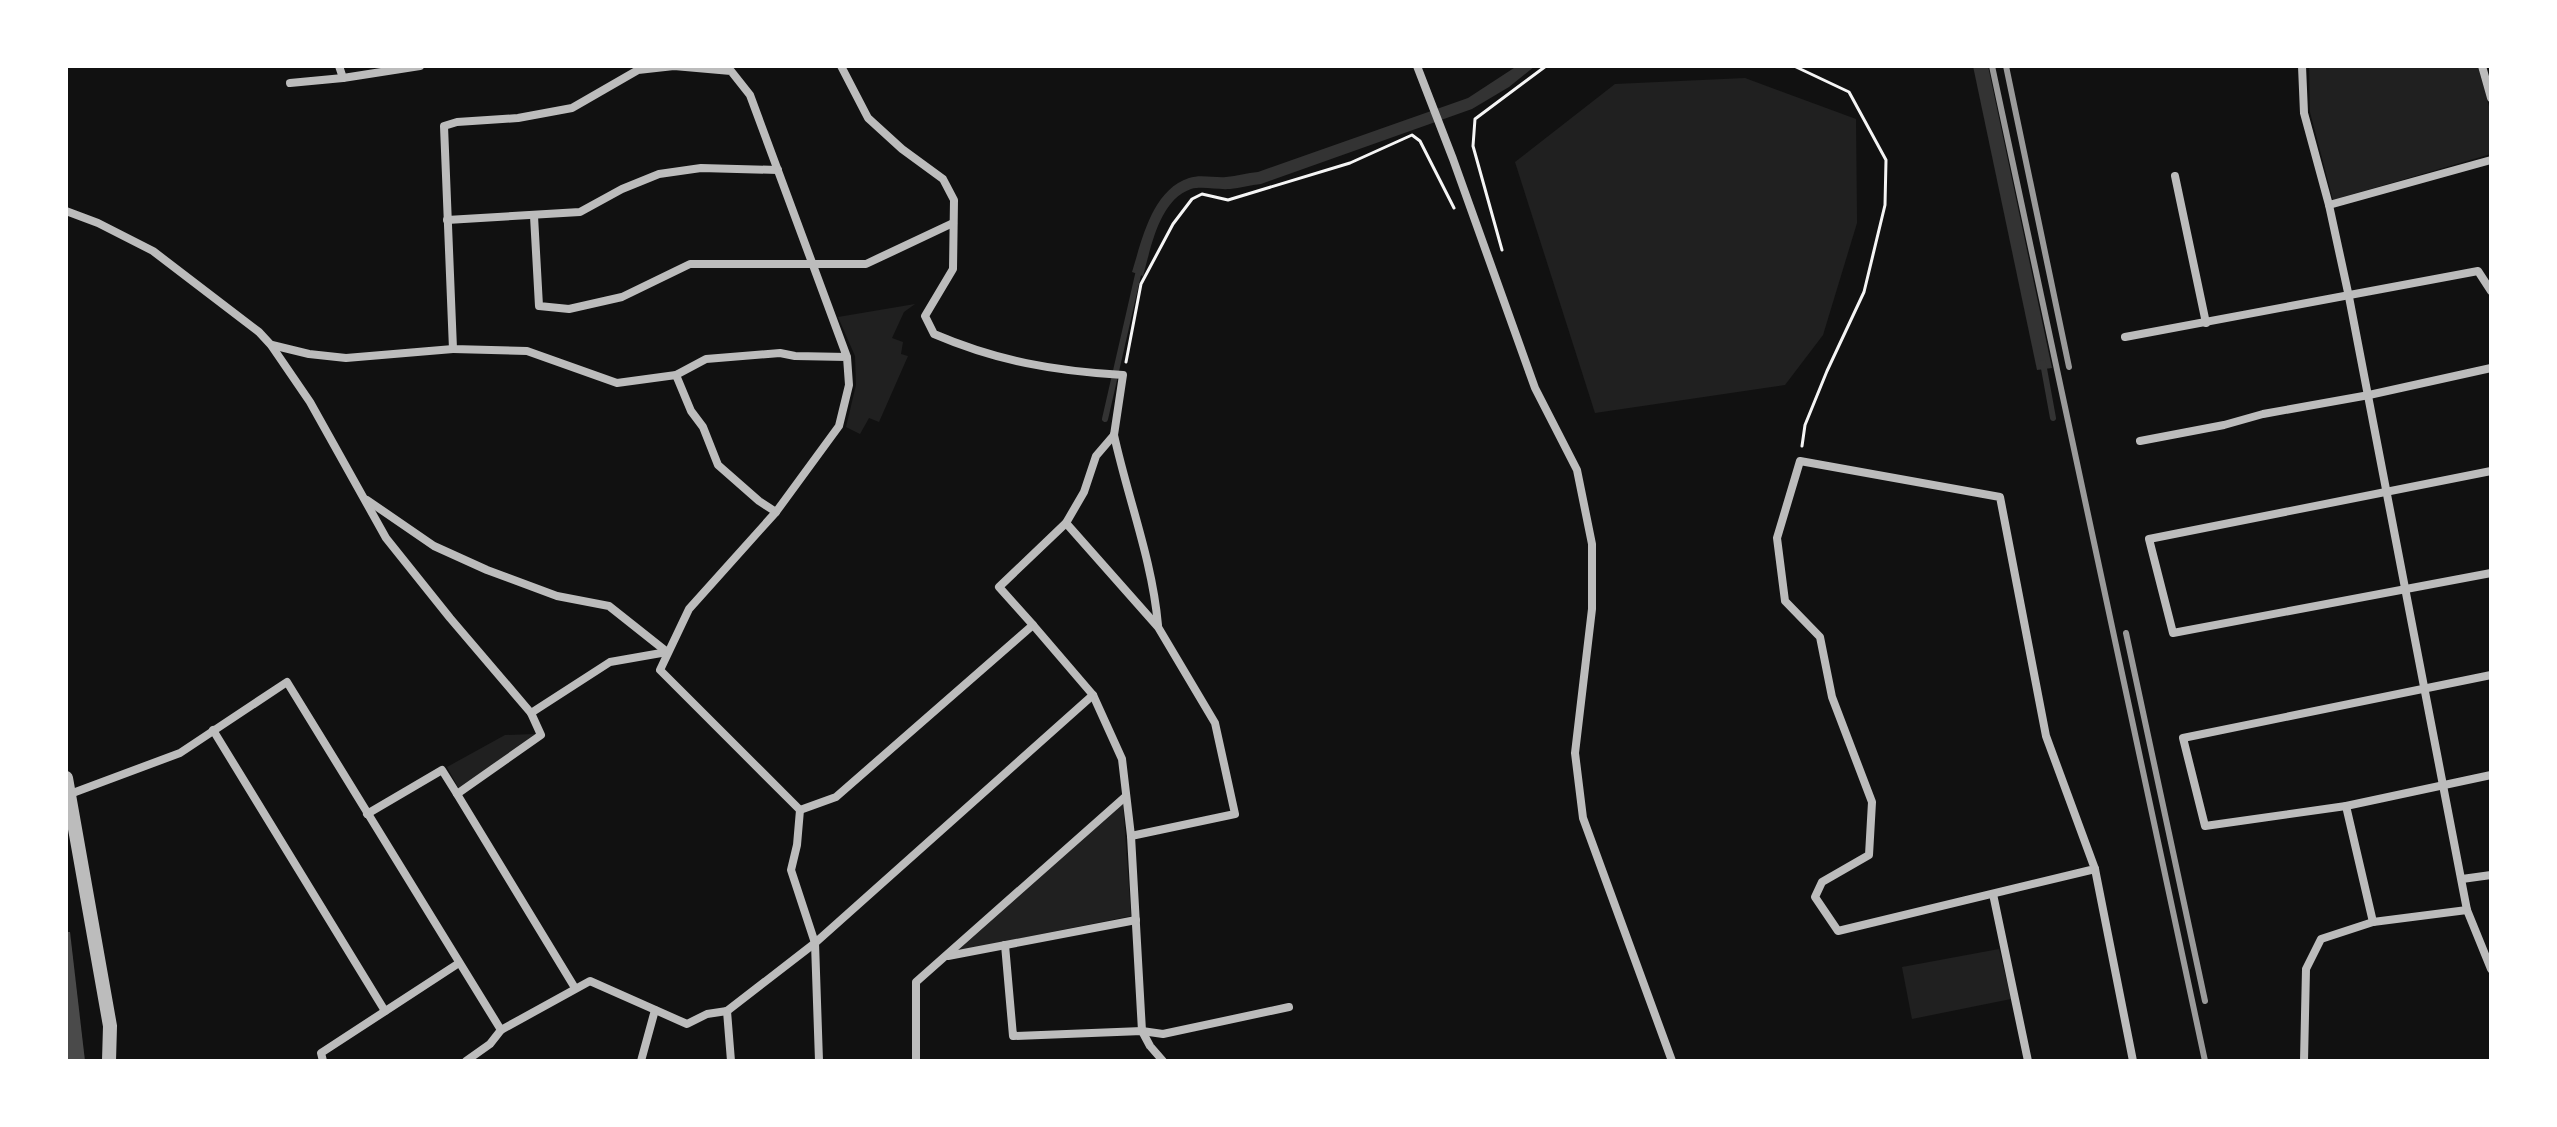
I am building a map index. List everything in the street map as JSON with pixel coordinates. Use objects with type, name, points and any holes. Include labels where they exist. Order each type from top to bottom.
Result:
[{"type":"street","points":[[339,66],[343,78]]},
{"type":"street","points":[[290,83],[420,66]]},
{"type":"street","points":[[453,349],[444,126],[572,108],[638,70],[674,66],[731,71],[750,95],[847,357],[849,385],[839,426],[776,512],[689,609],[660,670],[800,810],[791,870],[815,943],[819,1061]]},
{"type":"street","points":[[841,66],[868,118],[902,149],[943,179],[954,200],[953,269],[925,316],[934,334],[974,351],[1005,359],[1063,371],[1123,375],[1114,435],[1155,595],[1158,627]]},
{"type":"street","points":[[1417,66],[1535,388],[1577,470],[1592,544],[1592,609],[1575,753],[1583,818],[1672,1061]]},
{"type":"street","points":[[2302,66],[2304,113],[2329,205],[2349,297],[2467,910],[2491,969]]},
{"type":"street","points":[[2482,66],[2491,98]]},
{"type":"street","points":[[2329,205],[2491,160]]},
{"type":"street","points":[[447,220],[580,212],[622,189],[659,174],[701,168],[778,170]]},
{"type":"street","points":[[2175,176],[2206,323]]},
{"type":"street","points":[[66,211],[98,223],[153,251],[259,332],[310,402],[386,538],[531,713],[541,735],[457,794]]},
{"type":"street","points":[[534,216],[539,306],[569,309],[622,297],[690,264],[866,264],[953,223]]},
{"type":"street","points":[[2125,337],[2478,271],[2491,291]]},
{"type":"street","points":[[271,345],[346,358],[453,349],[527,351],[617,383],[676,375],[706,359],[780,353],[847,357]]},
{"type":"street","points":[[2140,441],[2491,368]]},
{"type":"street","points":[[676,375],[718,465],[776,512]]},
{"type":"street","points":[[1114,435],[1096,456],[1084,492],[1066,523],[999,587],[1093,695],[1122,759],[1131,836],[1142,1031],[1163,1061]]},
{"type":"street","points":[[2095,869],[1838,931],[1815,897],[1822,882],[1869,855],[1872,802],[1832,697],[1820,637],[1785,601],[1777,538],[1800,461],[2000,497],[2046,736],[2095,869],[2133,1061]]},
{"type":"street","points":[[2491,471],[2149,539],[2173,633],[2491,573]]},
{"type":"street","points":[[363,497],[434,546],[473,564],[557,596],[609,606],[667,652]]},
{"type":"street","points":[[1066,523],[1158,627],[1215,723],[1235,814],[1131,836]]},
{"type":"street","points":[[800,810],[836,797],[1033,625]]},
{"type":"street","points":[[531,713],[610,662],[667,652]]},
{"type":"street","points":[[2491,675],[2183,738],[2205,826],[2346,806],[2491,775]]},
{"type":"street","points":[[70,794],[180,753],[287,682],[501,1030]]},
{"type":"street","points":[[466,1061],[490,1044],[501,1030],[590,981],[687,1024],[707,1014],[727,1011],[815,943],[1093,695]]},
{"type":"street","points":[[213,730],[385,1011]]},
{"type":"street","points":[[367,814],[442,770],[575,988]]},
{"type":"street","points":[[66,778],[110,1026],[109,1061]]},
{"type":"street","points":[[916,1061],[916,982],[1125,797]]},
{"type":"street","points":[[2346,806],[2373,922]]},
{"type":"street","points":[[2462,879],[2491,875]]},
{"type":"street","points":[[1993,894],[2028,1061]]},
{"type":"street","points":[[2304,1061],[2306,969],[2321,939],[2373,922],[2467,910]]},
{"type":"street","points":[[946,956],[1136,920]]},
{"type":"street","points":[[1005,945],[1013,1036],[1142,1031],[1163,1034],[1289,1007]]},
{"type":"street","points":[[323,1061],[321,1053],[459,963]]},
{"type":"street","points":[[641,1061],[655,1010]]},
{"type":"street","points":[[727,1011],[731,1061]]},
{"type":"path","points":[[1491,265],[1502,250],[1473,146],[1475,119],[1546,66]]},
{"type":"path","points":[[1794,66],[1849,92],[1886,160],[1885,205],[1864,292],[1805,425],[1800,461]]},
{"type":"path","points":[[1123,375],[1141,284],[1173,224],[1192,199],[1202,194],[1228,200],[1350,163],[1412,135],[1420,141],[1461,220]]},
{"type":"shaded area","points":[[1517,66],[1535,66],[1509,87],[1472,109],[1261,184],[1230,189],[1191,189],[1171,203],[1164,214],[1143,276],[1132,272],[1150,218],[1166,193],[1176,184],[1193,177],[1226,177],[1258,172],[1468,98]]},
{"type":"shaded area","points":[[1973,66],[1988,66],[2052,368],[2037,370]]},
{"type":"shaded area","points":[[2309,66],[2478,66],[2491,114],[2491,154],[2333,200],[2310,112]]},
{"type":"shaded area","points":[[1745,78],[1856,119],[1857,223],[1823,335],[1785,385],[1595,413],[1515,162],[1615,84]]},
{"type":"shaded area","points":[[915,304],[904,312],[892,338],[903,342],[901,354],[908,356],[879,422],[869,418],[860,434],[846,427],[856,385],[855,356],[838,317]]},
{"type":"shaded area","points":[[535,734],[459,789],[447,767],[505,735]]},
{"type":"shaded area","points":[[1123,804],[1131,916],[957,951]]},
{"type":"shaded area","points":[[1999,949],[2011,999],[1912,1019],[1902,967]]},
{"type":"building","points":[[66,932],[70,932],[85,1061],[66,1061]]},
{"type":"waterway","points":[[1105,419],[1140,266]]},
{"type":"waterway","points":[[2043,363],[2053,418]]},
{"type":"railway","points":[[1992,66],[2205,1061]]},
{"type":"railway","points":[[2006,66],[2069,367]]},
{"type":"railway","points":[[2126,633],[2205,1001]]}]
